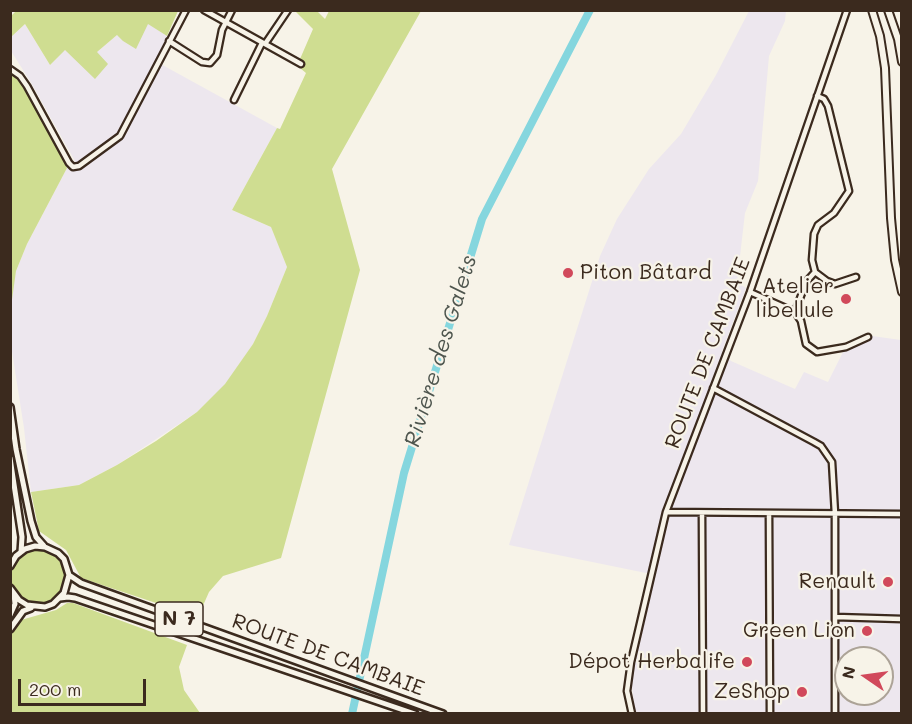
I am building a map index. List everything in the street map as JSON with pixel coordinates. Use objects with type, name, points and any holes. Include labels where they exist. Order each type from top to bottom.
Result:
[{"type":"highway","points":[[872,10],[880,36],[885,68],[893,242],[902,292]]},
{"type":"highway","points":[[888,10],[898,39],[902,62]]},
{"type":"main road","points":[[10,407],[31,521],[36,537],[45,547]]},
{"type":"main road","points":[[10,458],[22,537],[21,552]]},
{"type":"main road","points":[[10,629],[27,608],[45,607],[60,598],[67,587],[69,575],[64,559],[58,553],[45,547],[35,546],[21,552],[11,563]]},
{"type":"main road","name":"ROUTE DE CAMBAIE","points":[[69,575],[81,583],[443,714]]},
{"type":"main road","points":[[12,591],[27,605],[36,607]]},
{"type":"main road","points":[[10,615],[15,604],[12,591]]},
{"type":"main road","name":"ROUTE DE CAMBAIE","points":[[60,598],[75,598],[415,714]]},
{"type":"street","points":[[10,69],[20,76],[27,86],[69,163],[79,166],[120,136],[186,10]]},
{"type":"street","points":[[204,10],[301,63]]},
{"type":"street","points":[[169,41],[202,62],[210,63],[219,50],[220,33],[232,10]]},
{"type":"street","points":[[234,100],[263,44],[288,10]]},
{"type":"street","name":"ROUTE DE CAMBAIE","points":[[632,714],[627,691],[631,662],[666,512],[750,292],[847,10]]},
{"type":"street","points":[[817,96],[824,99],[828,106],[849,191],[834,213],[818,225],[814,234],[812,260],[815,272],[827,281],[835,284],[856,277]]},
{"type":"street","points":[[795,312],[806,282],[815,272]]},
{"type":"street","points":[[750,292],[795,312],[801,321],[806,344],[817,352],[846,347],[868,337]]},
{"type":"street","points":[[713,388],[821,446],[832,462],[835,514],[835,714]]},
{"type":"street","points":[[666,512],[902,514]]},
{"type":"street","points":[[702,513],[703,714]]},
{"type":"street","points":[[769,513],[770,714]]},
{"type":"street","points":[[835,617],[902,619]]},
{"type":"shaded area","points":[[749,11],[786,11],[785,21],[769,56],[758,181],[745,213],[737,282],[746,288],[722,351],[731,361],[795,389],[804,372],[828,382],[843,352],[872,336],[901,340],[901,713],[635,713],[633,674],[655,572],[646,573],[509,545],[600,256],[617,219],[649,169],[681,134],[716,75]]},
{"type":"shaded area","points":[[148,23],[167,36],[157,62],[277,128],[232,210],[271,227],[287,267],[253,344],[226,384],[197,412],[117,465],[79,485],[31,492],[11,345],[12,293],[16,271],[27,244],[67,168],[76,163],[11,51],[11,37],[25,24],[50,65],[64,50],[97,52],[117,35]]},
{"type":"green space","points":[[17,10],[178,11],[167,36],[148,24],[136,49],[117,35],[97,52],[108,64],[95,79],[65,50],[50,65],[25,24],[11,37],[11,16]]},
{"type":"green space","points":[[295,11],[317,11],[325,19],[329,11],[421,11],[332,169],[360,270],[281,558],[223,576],[209,592],[198,617],[81,578],[66,550],[39,531],[31,492],[79,485],[156,441],[197,412],[225,384],[253,344],[287,267],[271,227],[232,210],[277,128],[280,129],[306,73],[300,68],[303,61],[300,59],[313,29]]},
{"type":"green space","points":[[11,73],[22,83],[67,168],[27,244],[16,271],[11,307]]},
{"type":"green space","points":[[38,549],[49,551],[58,557],[64,566],[66,577],[64,588],[58,597],[49,603],[38,605],[27,603],[18,597],[12,588],[10,577],[12,566],[18,557],[27,551]]},
{"type":"green space","points":[[67,603],[73,603],[187,645],[179,667],[184,690],[200,713],[11,713],[11,635],[21,620],[56,610]]},
{"type":"waterway","name":"Rivière des Galets","points":[[352,714],[404,473],[482,219],[590,10]]},
{"type":"place","name":"Piton Bâtard","points":[[568,273]]},
{"type":"place","name":"Atelier libellule","points":[[846,299]]},
{"type":"place","name":"Renault","points":[[888,582]]},
{"type":"place","name":"Green Lion","points":[[867,631]]},
{"type":"place","name":"Dépot Herbalife","points":[[747,662]]},
{"type":"place","name":"ZeShop","points":[[802,692]]}]
